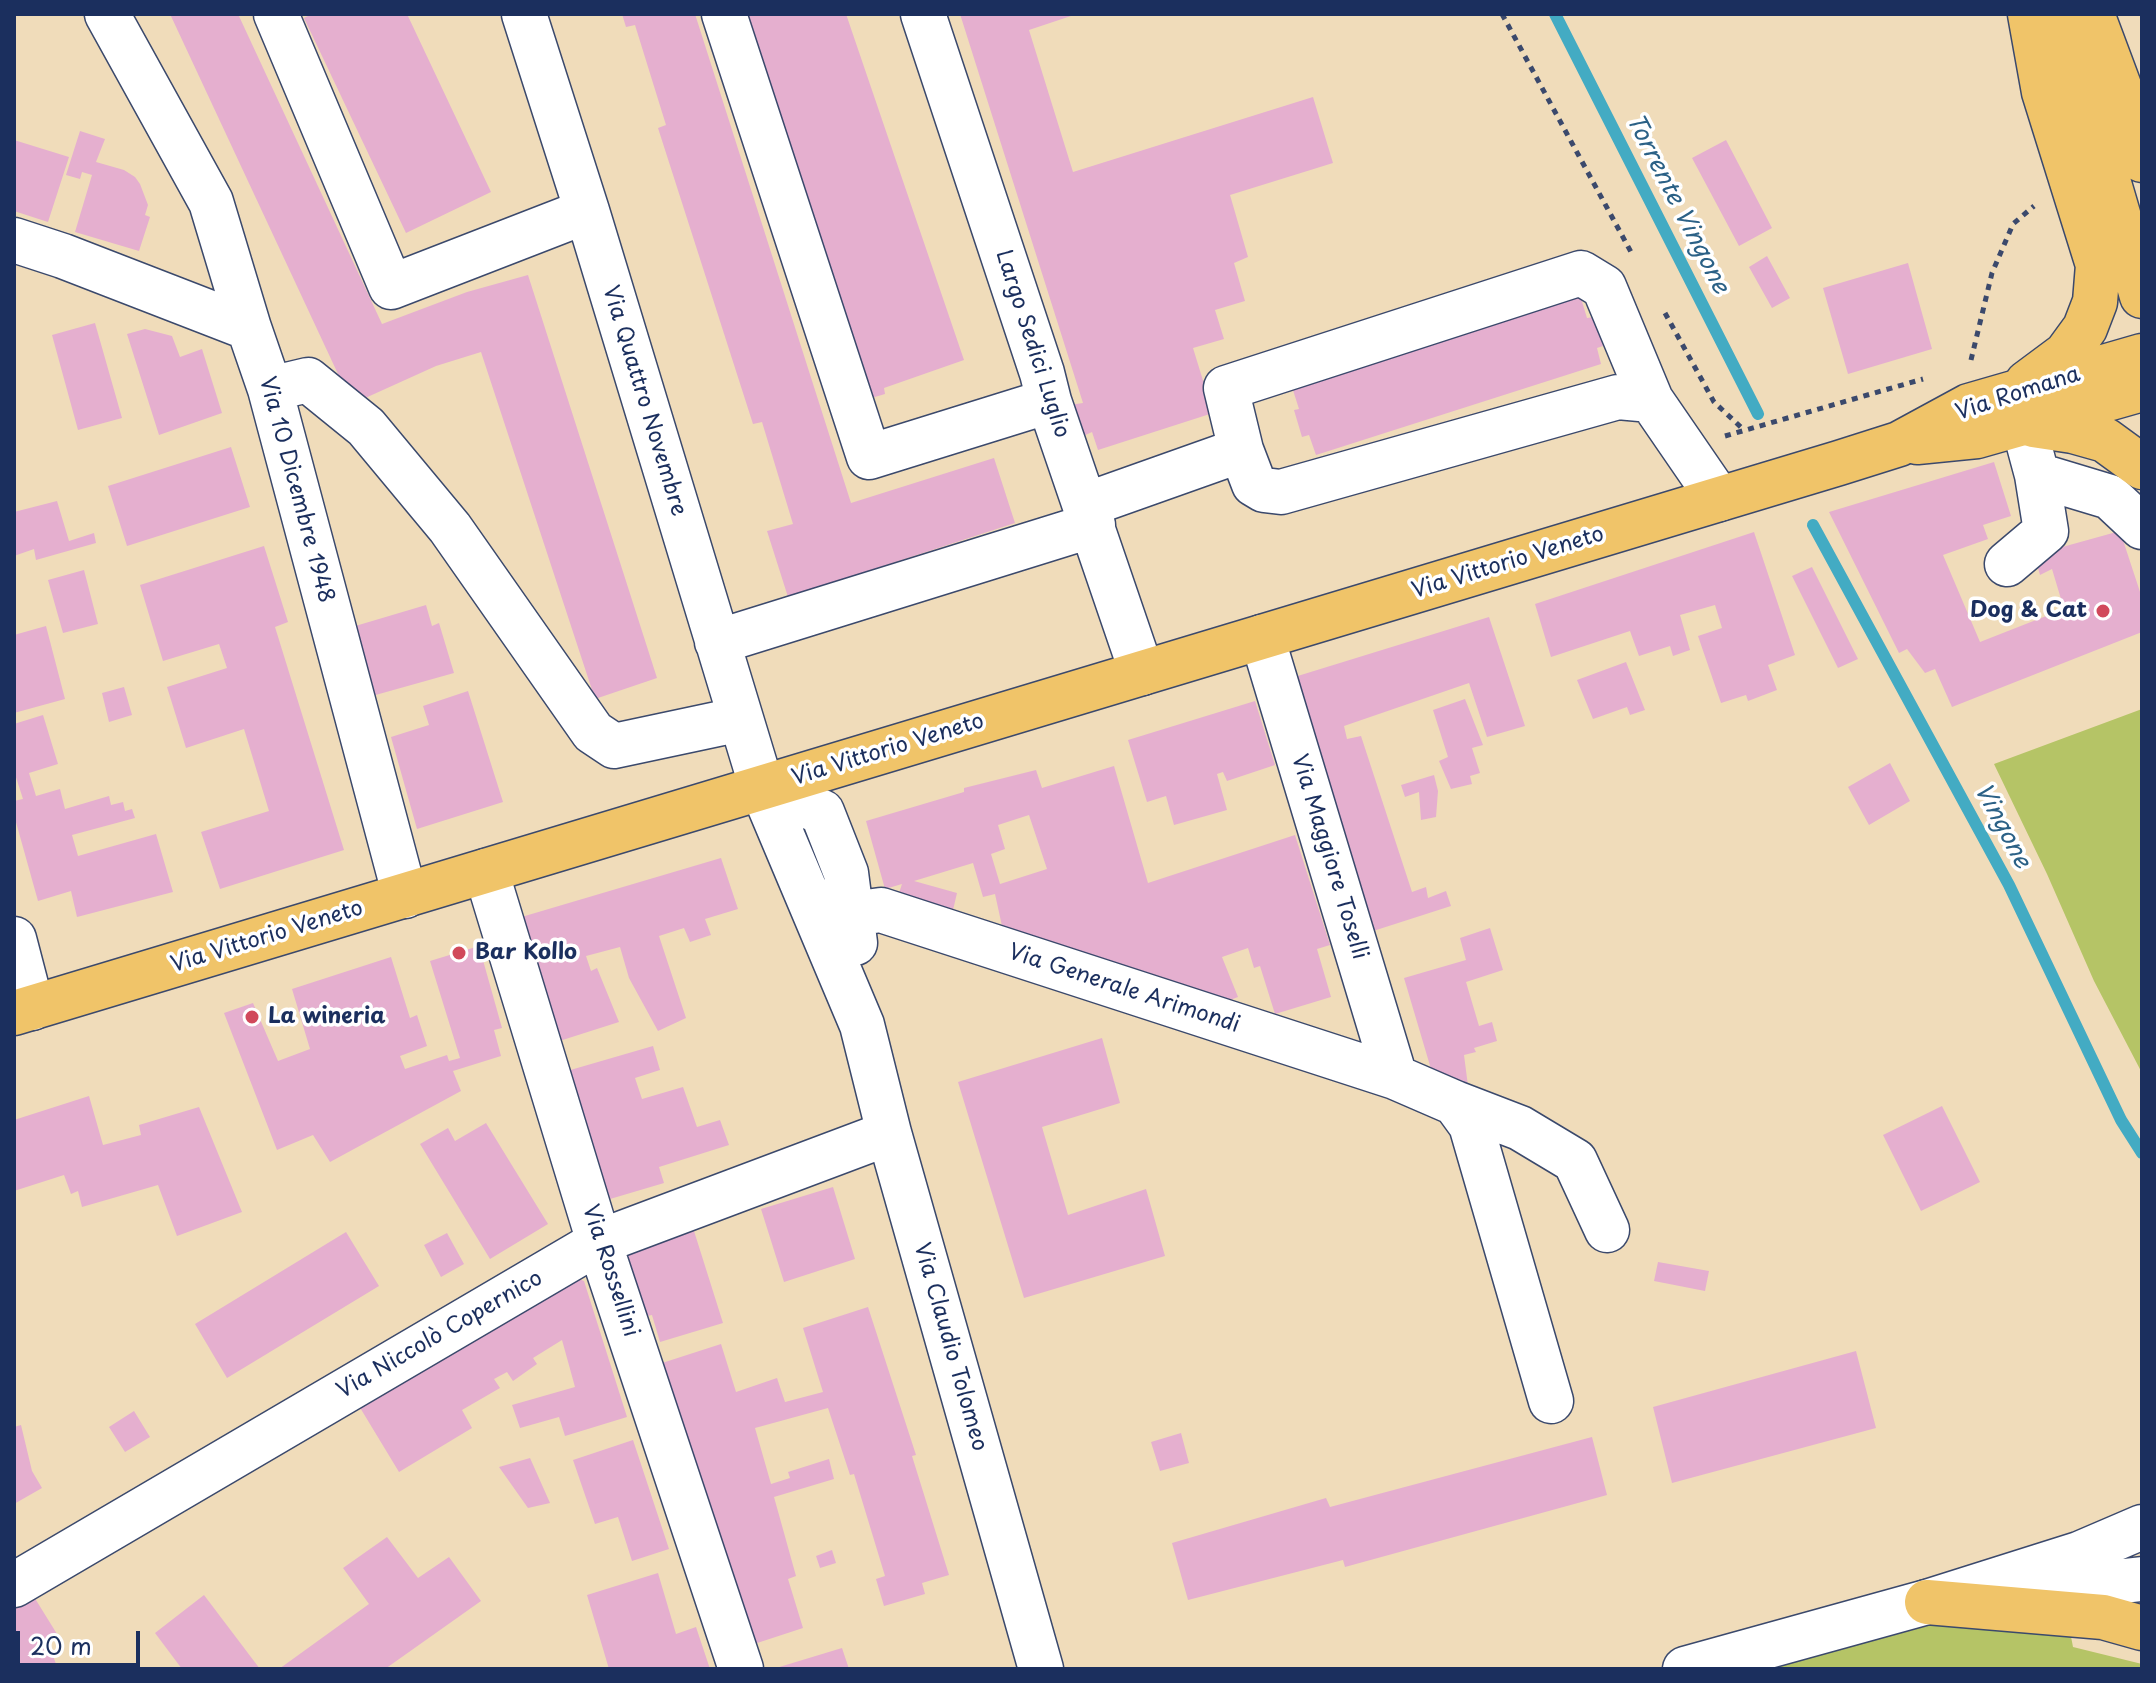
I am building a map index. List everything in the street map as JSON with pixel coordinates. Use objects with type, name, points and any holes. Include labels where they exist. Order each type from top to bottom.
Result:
[{"type":"main road","points":[[2030,14],[2044,92],[2098,265],[2095,302],[2085,328],[2019,408],[2073,431],[2105,440],[2142,467]]},
{"type":"main road","points":[[2053,14],[2088,112],[2142,296]]},
{"type":"main road","points":[[2092,14],[2134,116],[2142,160]]},
{"type":"main road","name":"Via Romana","points":[[1762,487],[1899,444],[1977,436],[2019,408],[2142,356]]},
{"type":"main road","name":"Via Romana","points":[[2019,408],[2142,389]]},
{"type":"main road","name":"Via Vittorio Veneto","points":[[23,1010],[1762,487]]},
{"type":"main road","points":[[1927,1602],[2103,1617],[2142,1628]]},
{"type":"street","name":"Via 10 Dicembre 1948","points":[[107,14],[211,202],[270,389],[405,896]]},
{"type":"street","points":[[276,14],[391,287],[587,211]]},
{"type":"street","name":"Via Quattro Novembre","points":[[524,14],[762,788]]},
{"type":"street","points":[[724,14],[869,457],[1049,401]]},
{"type":"street","name":"Largo Sedici Luglio","points":[[923,14],[1049,401],[1142,673]]},
{"type":"street","points":[[14,240],[249,328]]},
{"type":"street","points":[[1651,400],[1618,397],[1281,492],[1264,490],[1254,484],[1241,450],[1226,388],[1581,273],[1604,287],[1651,400],[1719,499]]},
{"type":"street","points":[[270,389],[308,380],[366,427],[450,528],[593,732],[614,746],[741,719]]},
{"type":"street","points":[[2007,564],[2046,531],[2037,475],[2019,408]]},
{"type":"street","points":[[717,642],[1090,515],[1241,450]]},
{"type":"street","points":[[2037,475],[2110,497],[2142,527]]},
{"type":"street","name":"Via Maggiore Toselli","points":[[1262,637],[1395,1077]]},
{"type":"street","name":"Via Claudio Tolomeo","points":[[762,788],[822,812],[846,873],[862,1025]]},
{"type":"street","name":"Via Claudio Tolomeo","points":[[762,788],[862,1025],[889,1133],[1041,1669]]},
{"type":"street","name":"Via Rossellini","points":[[486,871],[599,1242],[741,1669]]},
{"type":"street","name":"Via Generale Arimondi","points":[[852,914],[881,910],[1395,1077],[1520,1128],[1575,1161],[1607,1230]]},
{"type":"street","points":[[14,939],[23,1010]]},
{"type":"street","points":[[1455,1103],[1471,1125],[1551,1401]]},
{"type":"street","name":"Via Niccolò Copernico","points":[[14,1585],[599,1242],[889,1133]]},
{"type":"street","points":[[1685,1669],[1927,1602],[2079,1554],[2142,1527]]},
{"type":"street","points":[[1927,1602],[2142,1579]]},
{"type":"path","points":[[1502,14],[1637,263]]},
{"type":"path","points":[[1970,365],[1992,273],[2013,224],[2045,197]]},
{"type":"path","points":[[1660,305],[1714,402],[1744,430]]},
{"type":"path","points":[[1684,448],[1925,378]]},
{"type":"green space","points":[[2142,709],[2142,1073],[2094,981],[1994,764]]},
{"type":"green space","points":[[1931,1625],[2069,1626],[2073,1647],[2142,1664],[2142,1669],[1768,1669]]},
{"type":"building","points":[[170,14],[238,14],[382,324],[467,292],[528,275],[657,678],[595,699],[481,352],[436,366],[352,404]]},
{"type":"building","points":[[312,14],[407,14],[491,192],[406,233],[304,18]]},
{"type":"building","points":[[622,14],[695,14],[851,503],[994,458],[1015,523],[788,597],[767,531],[793,524],[762,422],[753,424],[658,128],[666,125],[635,25],[626,27]]},
{"type":"building","points":[[741,14],[846,14],[964,360],[884,388],[885,394],[868,399]]},
{"type":"building","points":[[960,14],[1077,14],[1029,30],[1073,172],[1313,97],[1333,163],[1230,195],[1248,257],[1234,263],[1245,301],[1215,310],[1224,339],[1193,348],[1213,413],[1098,450],[1092,432],[1079,438],[1069,405],[1083,403]]},
{"type":"building","points":[[80,131],[105,139],[96,162],[124,170],[140,184],[148,205],[145,215],[150,217],[139,251],[75,232],[92,175],[82,172],[80,179],[66,175]]},
{"type":"building","points":[[14,140],[69,157],[48,222],[14,211]]},
{"type":"building","points":[[1726,140],[1772,228],[1739,246],[1692,158]]},
{"type":"building","points":[[1767,256],[1790,298],[1772,308],[1749,267]]},
{"type":"building","points":[[1908,263],[1932,349],[1848,374],[1823,288]]},
{"type":"building","points":[[1580,295],[1587,318],[1594,317],[1603,346],[1597,348],[1601,364],[1316,455],[1309,435],[1302,437],[1294,410],[1299,409],[1292,387]]},
{"type":"building","points":[[95,323],[122,418],[78,430],[52,335]]},
{"type":"building","points":[[145,329],[172,336],[180,357],[202,349],[222,413],[159,435],[127,334]]},
{"type":"building","points":[[231,447],[250,507],[127,546],[108,486]]},
{"type":"building","points":[[1994,462],[2011,516],[1983,525],[1988,539],[1943,555],[1980,642],[2064,609],[2052,569],[2040,575],[2033,551],[2048,551],[2120,531],[2142,598],[2142,632],[1952,707],[1935,669],[1925,673],[1907,649],[1899,653],[1829,512]]},
{"type":"building","points":[[57,501],[69,541],[94,533],[96,543],[36,560],[34,549],[14,556],[14,512]]},
{"type":"building","points":[[1754,532],[1795,655],[1768,665],[1777,690],[1748,701],[1746,695],[1721,703],[1698,636],[1722,628],[1715,605],[1680,615],[1690,650],[1673,656],[1670,646],[1639,656],[1630,631],[1551,657],[1535,604]]},
{"type":"building","points":[[264,546],[288,622],[275,627],[344,850],[220,889],[201,832],[269,811],[244,729],[186,748],[167,687],[227,668],[219,644],[163,661],[140,585]]},
{"type":"building","points":[[1812,567],[1858,659],[1838,668],[1792,576]]},
{"type":"building","points":[[84,570],[98,624],[63,633],[48,580]]},
{"type":"building","points":[[426,605],[432,626],[439,623],[454,673],[372,696],[359,640],[352,627]]},
{"type":"building","points":[[1489,617],[1525,726],[1487,737],[1469,683],[1344,726],[1347,739],[1361,736],[1412,892],[1426,887],[1428,898],[1446,891],[1451,906],[1367,933],[1288,679]]},
{"type":"building","points":[[46,626],[65,699],[14,713],[14,635]]},
{"type":"building","points":[[1626,662],[1645,710],[1630,715],[1627,707],[1593,719],[1577,680]]},
{"type":"building","points":[[124,687],[132,715],[109,722],[102,693]]},
{"type":"building","points":[[468,691],[503,802],[417,829],[391,737],[429,725],[423,706]]},
{"type":"building","points":[[1465,699],[1483,745],[1472,748],[1480,773],[1470,776],[1472,784],[1451,789],[1439,761],[1448,757],[1433,710]]},
{"type":"building","points":[[1255,701],[1275,765],[1227,781],[1223,772],[1217,774],[1227,810],[1174,825],[1166,796],[1147,802],[1128,740]]},
{"type":"building","points":[[43,715],[58,764],[29,773],[36,796],[60,789],[65,809],[109,796],[111,805],[123,802],[125,811],[132,809],[135,818],[72,835],[78,856],[156,834],[173,892],[77,917],[71,891],[38,901],[14,815],[14,801],[23,799],[14,771],[14,724]]},
{"type":"building","points":[[1890,763],[1910,801],[1869,825],[1848,787]]},
{"type":"building","points":[[1114,766],[1148,883],[1295,835],[1330,945],[1317,949],[1331,997],[1275,1014],[1260,966],[1254,968],[1248,948],[1222,957],[1238,997],[1225,1002],[1002,926],[995,894],[983,897],[973,863],[914,881],[957,893],[953,910],[898,896],[902,884],[885,889],[866,821],[964,792],[964,788],[1036,770],[1042,788]],"holes":[[[1029,815],[1047,869],[1000,884],[991,854],[1005,849],[998,825]]]},
{"type":"building","points":[[1434,775],[1438,791],[1436,817],[1421,820],[1419,792],[1405,797],[1401,785]]},
{"type":"building","points":[[721,858],[738,909],[705,919],[711,935],[690,942],[684,928],[659,936],[686,1018],[658,1031],[629,978],[620,947],[586,956],[591,971],[597,968],[619,1022],[550,1044],[508,921]]},
{"type":"building","points":[[1490,928],[1503,970],[1466,982],[1479,1026],[1492,1022],[1497,1041],[1474,1048],[1476,1052],[1464,1055],[1468,1086],[1431,1069],[1404,978],[1466,960],[1460,938]]},
{"type":"building","points":[[479,946],[502,1028],[494,1030],[501,1056],[453,1071],[461,1091],[330,1162],[313,1135],[277,1150],[224,1013],[253,1003],[278,1061],[310,1049],[292,989],[391,957],[410,1018],[417,1015],[427,1046],[400,1056],[405,1069],[447,1055],[449,1061],[460,1058],[430,961]]},
{"type":"building","points":[[1102,1038],[1120,1103],[1042,1127],[1068,1215],[1146,1189],[1165,1256],[1024,1298],[958,1082]]},
{"type":"building","points":[[653,1046],[660,1070],[635,1078],[642,1099],[683,1087],[697,1127],[720,1120],[729,1145],[659,1167],[664,1183],[610,1199],[567,1071]]},
{"type":"building","points":[[89,1096],[103,1145],[141,1135],[139,1125],[199,1107],[242,1212],[177,1236],[158,1185],[82,1207],[78,1191],[71,1194],[64,1175],[14,1191],[14,1120]]},
{"type":"building","points":[[1942,1106],[1980,1182],[1921,1211],[1883,1135]]},
{"type":"building","points":[[486,1123],[548,1224],[490,1259],[420,1144],[448,1128],[455,1141]]},
{"type":"building","points":[[833,1187],[855,1259],[784,1282],[761,1209]]},
{"type":"building","points":[[694,1231],[723,1323],[660,1342],[652,1315],[647,1316],[626,1254]]},
{"type":"building","points":[[346,1232],[379,1286],[227,1378],[195,1324]]},
{"type":"building","points":[[447,1233],[464,1264],[441,1277],[424,1245]]},
{"type":"building","points":[[1658,1262],[1709,1271],[1705,1291],[1654,1281]]},
{"type":"building","points":[[563,1273],[584,1281],[627,1417],[565,1436],[559,1417],[520,1428],[512,1405],[575,1387],[562,1340],[533,1358],[537,1364],[513,1381],[507,1372],[494,1379],[500,1388],[462,1410],[472,1428],[399,1472],[356,1401]]},
{"type":"building","points":[[868,1307],[916,1455],[912,1456],[949,1575],[922,1583],[925,1594],[884,1606],[876,1579],[885,1576],[854,1474],[850,1475],[828,1408],[755,1428],[771,1484],[790,1478],[788,1472],[829,1459],[834,1479],[774,1497],[796,1576],[788,1579],[803,1628],[748,1646],[659,1364],[721,1344],[736,1392],[777,1378],[785,1402],[823,1392],[803,1328]]},
{"type":"building","points":[[1856,1351],[1876,1428],[1672,1483],[1653,1407]]},
{"type":"building","points":[[134,1411],[150,1437],[125,1452],[109,1427]]},
{"type":"building","points":[[21,1425],[32,1471],[42,1488],[14,1504],[14,1427]]},
{"type":"building","points":[[1181,1433],[1189,1463],[1160,1471],[1151,1442]]},
{"type":"building","points":[[1592,1437],[1607,1495],[1345,1567],[1343,1560],[1188,1600],[1172,1543],[1326,1498],[1330,1507]]},
{"type":"building","points":[[633,1440],[669,1549],[632,1561],[618,1517],[595,1524],[573,1460]]},
{"type":"building","points":[[530,1458],[550,1503],[528,1508],[499,1467]]},
{"type":"building","points":[[387,1537],[418,1578],[449,1557],[481,1601],[385,1669],[279,1669],[369,1604],[343,1568]]},
{"type":"building","points":[[832,1550],[836,1563],[820,1568],[816,1556]]},
{"type":"building","points":[[658,1573],[676,1634],[696,1627],[710,1669],[609,1669],[587,1595]]},
{"type":"building","points":[[31,1592],[57,1634],[48,1641],[57,1667],[51,1669],[14,1669],[14,1603]]},
{"type":"building","points":[[204,1595],[260,1669],[182,1669],[155,1633]]},
{"type":"building","points":[[842,1648],[849,1669],[776,1669],[776,1668]]},
{"type":"waterway","name":"Torrente Vingone","points":[[1555,14],[1758,414]]},
{"type":"waterway","name":"Vingone","points":[[1813,525],[2009,885],[2121,1120],[2142,1153]]},
{"type":"place","name":"Dog & Cat","points":[[2103,611]]},
{"type":"place","name":"Bar Kollo","points":[[459,953]]},
{"type":"place","name":"La wineria","points":[[252,1017]]}]
